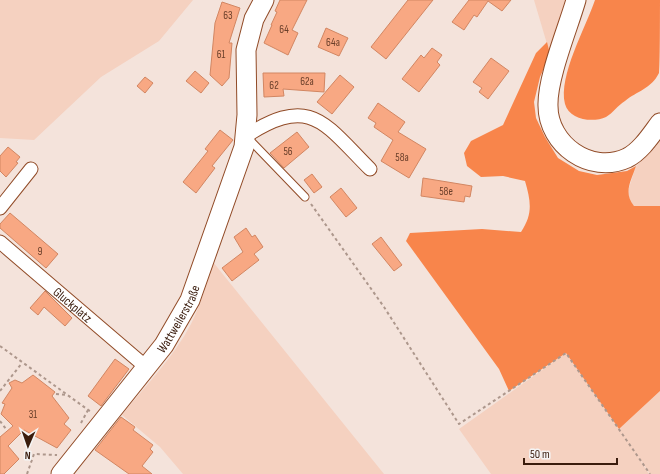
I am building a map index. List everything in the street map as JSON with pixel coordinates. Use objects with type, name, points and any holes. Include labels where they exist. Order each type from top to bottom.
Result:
[{"type":"street","name":"Wattweilerstraße","points":[[61,474],[173,332],[190,300],[222,213],[246,136],[246,50],[254,19],[264,0]]},
{"type":"street","points":[[576,0],[549,91],[549,118],[553,130],[559,140],[581,158],[594,162],[618,161],[637,152],[660,123]]},
{"type":"street","points":[[246,136],[277,119],[306,115],[327,126],[370,169]]},
{"type":"street","points":[[0,208],[31,169]]},
{"type":"street","name":"Gluckplatz","points":[[0,242],[146,367]]},
{"type":"lane","points":[[246,136],[305,197]]},
{"type":"path","points":[[305,197],[384,307],[459,424],[566,353],[650,474]]},
{"type":"path","points":[[0,346],[94,414]]},
{"type":"path","points":[[0,391],[22,363]]},
{"type":"path","points":[[56,394],[68,396]]},
{"type":"path","points":[[77,429],[88,410]]},
{"type":"path","points":[[0,421],[6,429]]},
{"type":"path","points":[[28,474],[28,469],[34,454],[58,455],[62,450]]},
{"type":"shaded area","points":[[0,0],[193,0],[159,41],[101,77],[34,140],[0,138]]},
{"type":"shaded area","points":[[534,0],[565,0],[550,54]]},
{"type":"shaded area","points":[[595,0],[660,0],[659,73],[652,83],[622,103],[606,117],[588,120],[571,114],[565,104],[564,93],[565,80],[569,66]]},
{"type":"shaded area","points":[[547,42],[550,54],[540,77],[534,102],[536,118],[545,137],[558,158],[579,171],[597,175],[627,171],[636,166],[628,192],[634,206],[660,206],[660,391],[619,429],[566,353],[509,391],[499,369],[406,241],[410,233],[482,229],[521,232],[528,219],[530,208],[529,195],[525,181],[503,176],[481,177],[467,166],[464,153],[471,141],[503,125],[536,53]]},
{"type":"shaded area","points":[[660,140],[660,206],[634,206],[628,199],[628,191],[636,166],[654,149]]},
{"type":"shaded area","points":[[213,262],[384,474],[183,474],[160,447],[122,415],[168,360],[184,336],[198,309]]},
{"type":"shaded area","points":[[566,353],[619,429],[660,391],[660,474],[650,474],[635,452],[649,474],[491,474],[459,429]]},
{"type":"building","points":[[280,0],[307,0],[292,30],[298,33],[288,55],[264,43],[277,12],[275,11]]},
{"type":"building","points":[[408,0],[433,0],[386,59],[371,47]]},
{"type":"building","points":[[469,0],[511,0],[502,11],[488,1],[477,17],[474,15],[464,30],[452,22]]},
{"type":"building","points":[[222,2],[240,8],[229,43],[232,43],[229,78],[222,86],[210,75],[215,23]]},
{"type":"building","points":[[326,28],[348,38],[339,56],[318,47]]},
{"type":"building","points":[[432,48],[442,55],[437,62],[440,65],[419,92],[402,79],[421,55],[424,58]]},
{"type":"building","points":[[491,58],[509,71],[488,99],[479,92],[482,88],[473,82]]},
{"type":"building","points":[[195,71],[209,83],[201,93],[186,81]]},
{"type":"building","points":[[263,73],[325,73],[324,92],[283,89],[284,96],[264,97]]},
{"type":"building","points":[[340,75],[354,87],[332,114],[317,102]]},
{"type":"building","points":[[145,77],[153,83],[145,93],[137,86]]},
{"type":"building","points":[[378,103],[405,122],[398,132],[426,149],[409,178],[381,161],[393,140],[374,127],[376,123],[368,118]]},
{"type":"building","points":[[220,130],[233,140],[212,166],[215,168],[196,193],[183,182],[208,151],[205,149]]},
{"type":"building","points":[[297,132],[309,147],[284,168],[270,153]]},
{"type":"building","points":[[8,147],[20,157],[16,162],[18,163],[6,177],[0,171],[0,156]]},
{"type":"building","points":[[312,174],[322,187],[314,193],[304,180]]},
{"type":"building","points":[[423,178],[472,186],[470,197],[465,196],[464,202],[421,196]]},
{"type":"building","points":[[341,188],[357,208],[346,217],[330,197]]},
{"type":"building","points":[[10,213],[58,254],[46,268],[0,228],[0,224]]},
{"type":"building","points":[[246,228],[252,237],[255,235],[263,247],[254,254],[259,260],[232,281],[222,268],[243,252],[234,237]]},
{"type":"building","points":[[381,237],[402,265],[394,271],[372,244]]},
{"type":"building","points":[[45,291],[72,318],[65,326],[44,307],[38,315],[30,308]]},
{"type":"building","points":[[115,359],[129,369],[101,406],[88,396]]},
{"type":"building","points":[[33,375],[55,392],[52,396],[69,418],[64,424],[71,430],[57,448],[24,430],[8,446],[19,459],[4,474],[0,474],[0,437],[13,426],[1,414],[5,404],[2,403],[12,388],[9,383],[15,380],[22,383]]},
{"type":"building","points":[[121,417],[135,427],[133,430],[153,445],[150,449],[153,452],[142,466],[152,474],[129,474],[95,450]]}]
